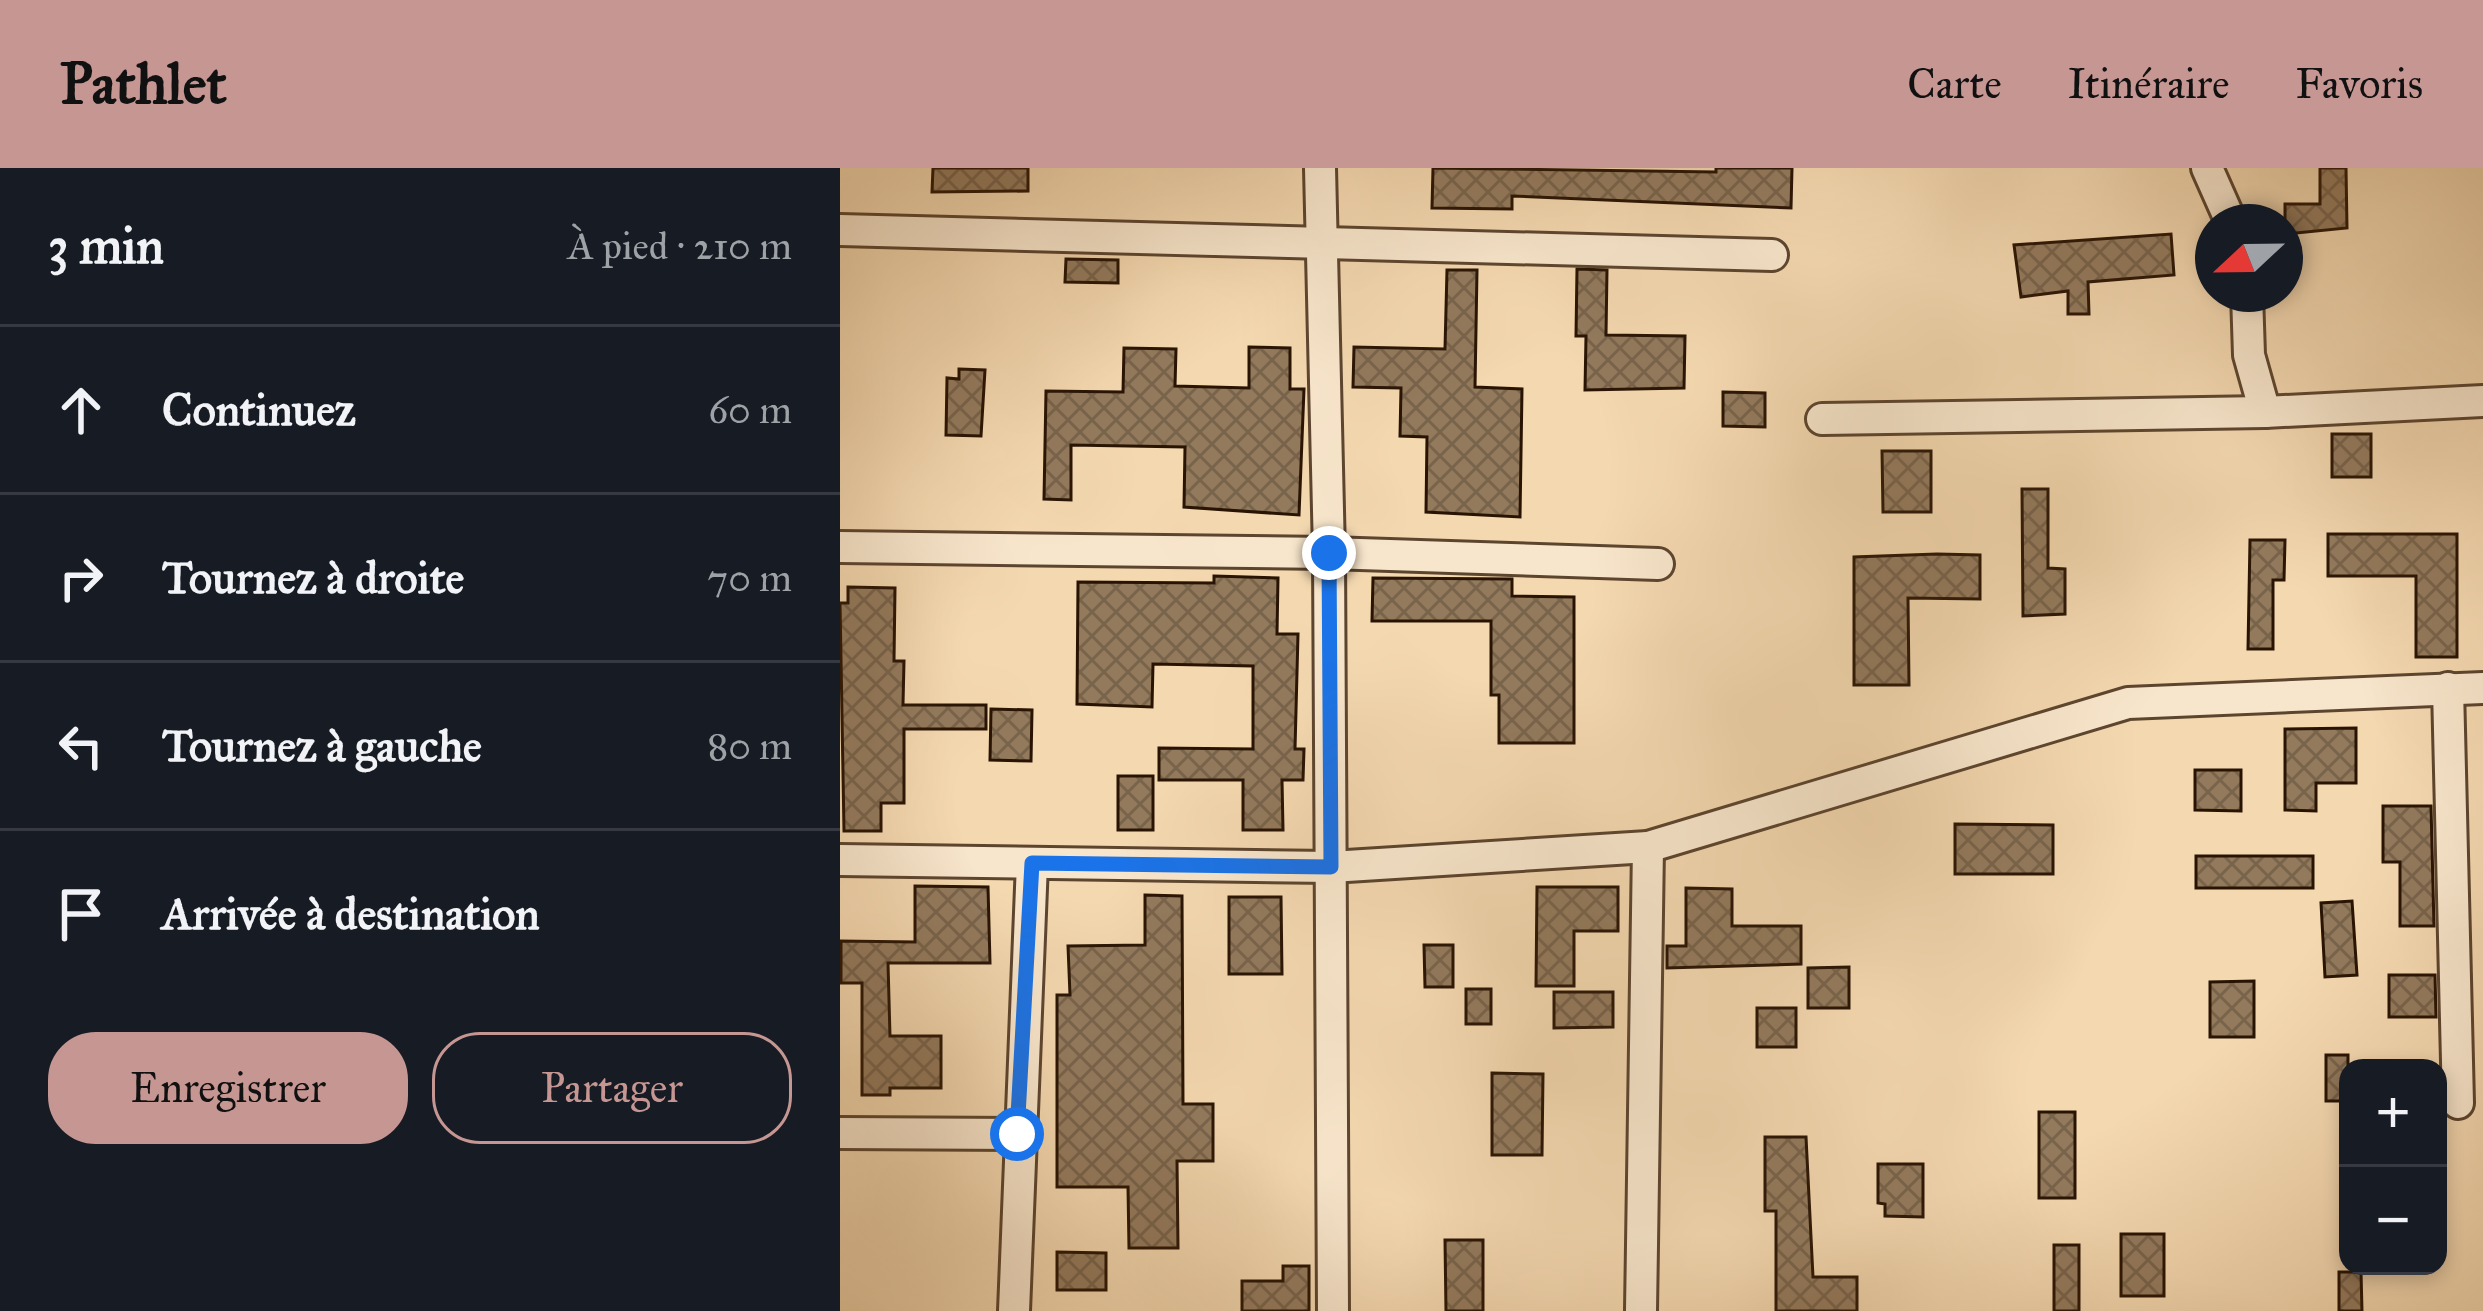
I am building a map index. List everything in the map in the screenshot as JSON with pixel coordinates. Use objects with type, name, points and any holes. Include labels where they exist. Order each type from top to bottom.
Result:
[{"type":"street","points":[[1320,168],[1329,553],[1333,1311]]},
{"type":"street","points":[[2207,168],[2223,204]]},
{"type":"street","points":[[840,230],[1772,255]]},
{"type":"street","points":[[2248,312],[2249,356],[2265,412]]},
{"type":"street","points":[[1822,418],[2265,412],[2483,401]]},
{"type":"street","points":[[840,547],[1329,553],[1658,564]]},
{"type":"street","points":[[2448,688],[2458,1102]]},
{"type":"street","points":[[840,860],[1331,867],[1648,847],[2128,703],[2483,688]]},
{"type":"street","points":[[1641,1311],[1648,847]]},
{"type":"street","points":[[1014,1311],[1017,1134],[1032,863]]},
{"type":"street","points":[[840,1133],[1017,1134]]},
{"type":"building","points":[[933,168],[1028,168],[1028,191],[932,192]]},
{"type":"building","points":[[1433,168],[1716,172],[1716,168],[1792,168],[1791,208],[1512,196],[1512,209],[1432,208]]},
{"type":"building","points":[[2320,168],[2346,168],[2347,228],[2303,232],[2303,204],[2320,204]]},
{"type":"building","points":[[2171,234],[2174,275],[2088,282],[2089,314],[2068,314],[2068,291],[2021,297],[2014,245]]},
{"type":"building","points":[[1066,259],[1118,260],[1118,283],[1065,282]]},
{"type":"building","points":[[1577,269],[1607,270],[1606,335],[1685,336],[1684,388],[1585,390],[1586,336],[1576,336]]},
{"type":"building","points":[[1447,270],[1477,270],[1475,387],[1522,389],[1520,517],[1426,512],[1427,437],[1400,436],[1401,388],[1353,387],[1354,347],[1445,349]]},
{"type":"building","points":[[1249,347],[1290,348],[1290,389],[1304,389],[1299,515],[1184,507],[1185,447],[1071,445],[1071,500],[1044,499],[1046,391],[1123,392],[1124,348],[1176,349],[1175,386],[1249,388]]},
{"type":"building","points":[[959,369],[985,370],[981,436],[946,435],[947,378],[959,379]]},
{"type":"building","points":[[1723,392],[1765,393],[1765,427],[1723,426]]},
{"type":"building","points":[[2332,434],[2371,434],[2371,477],[2332,477]]},
{"type":"building","points":[[1882,451],[1931,451],[1931,512],[1883,512]]},
{"type":"building","points":[[2022,489],[2048,489],[2048,568],[2065,569],[2065,614],[2023,616]]},
{"type":"building","points":[[2328,534],[2457,534],[2457,657],[2416,657],[2416,576],[2328,576]]},
{"type":"building","points":[[2250,540],[2285,540],[2284,580],[2273,580],[2273,649],[2248,649]]},
{"type":"building","points":[[1980,555],[1980,599],[1908,598],[1909,685],[1854,685],[1854,557]]},
{"type":"building","points":[[1214,576],[1278,578],[1277,634],[1298,634],[1295,749],[1304,749],[1303,780],[1282,780],[1283,830],[1243,830],[1243,780],[1159,780],[1159,748],[1253,749],[1253,666],[1153,664],[1152,707],[1077,704],[1078,582],[1214,583]]},
{"type":"building","points":[[1373,578],[1512,579],[1512,596],[1574,597],[1574,743],[1499,743],[1499,695],[1491,695],[1491,621],[1372,621]]},
{"type":"building","points":[[848,587],[895,588],[894,661],[904,661],[903,705],[986,705],[986,729],[904,729],[904,803],[881,803],[881,831],[844,831],[840,603],[848,603]]},
{"type":"building","points":[[991,709],[1032,710],[1031,761],[990,760]]},
{"type":"building","points":[[2356,728],[2356,783],[2316,783],[2316,811],[2285,810],[2285,729]]},
{"type":"building","points":[[2195,770],[2241,770],[2241,811],[2195,810]]},
{"type":"building","points":[[1118,776],[1153,776],[1153,830],[1118,830]]},
{"type":"building","points":[[2383,806],[2431,806],[2434,926],[2400,926],[2400,862],[2383,862]]},
{"type":"building","points":[[1955,824],[2053,825],[2053,874],[1955,874]]},
{"type":"building","points":[[2196,856],[2313,856],[2313,888],[2196,888]]},
{"type":"building","points":[[915,886],[988,887],[990,963],[888,963],[890,1036],[941,1036],[941,1088],[890,1088],[890,1095],[862,1095],[862,983],[841,983],[841,941],[915,942]]},
{"type":"building","points":[[1537,887],[1618,887],[1618,931],[1574,931],[1574,986],[1536,986]]},
{"type":"building","points":[[1686,888],[1732,889],[1732,926],[1801,926],[1801,964],[1667,968],[1667,946],[1686,946]]},
{"type":"building","points":[[1145,895],[1182,896],[1183,1104],[1213,1104],[1213,1161],[1177,1161],[1178,1248],[1129,1248],[1128,1187],[1057,1187],[1057,995],[1070,995],[1068,946],[1145,945]]},
{"type":"building","points":[[1229,897],[1281,897],[1282,974],[1229,974]]},
{"type":"building","points":[[2352,901],[2357,975],[2325,977],[2321,903]]},
{"type":"building","points":[[1424,945],[1453,945],[1453,987],[1425,987]]},
{"type":"building","points":[[1849,967],[1849,1008],[1808,1008],[1808,968]]},
{"type":"building","points":[[2389,975],[2435,975],[2436,1017],[2389,1017]]},
{"type":"building","points":[[2254,981],[2254,1037],[2210,1037],[2210,982]]},
{"type":"building","points":[[1466,989],[1491,989],[1491,1024],[1466,1024]]},
{"type":"building","points":[[1554,992],[1613,992],[1613,1027],[1554,1028]]},
{"type":"building","points":[[1757,1008],[1796,1008],[1796,1047],[1757,1047]]},
{"type":"building","points":[[2326,1055],[2348,1055],[2348,1059],[2339,1059],[2339,1101],[2326,1101]]},
{"type":"building","points":[[1492,1073],[1543,1074],[1542,1155],[1492,1155]]},
{"type":"building","points":[[2039,1112],[2075,1112],[2075,1198],[2039,1198]]},
{"type":"building","points":[[1765,1137],[1806,1137],[1813,1277],[1857,1277],[1857,1311],[1776,1311],[1776,1211],[1765,1211]]},
{"type":"building","points":[[1878,1164],[1923,1164],[1923,1217],[1885,1216],[1885,1204],[1878,1203]]},
{"type":"building","points":[[2121,1234],[2164,1234],[2164,1296],[2121,1296]]},
{"type":"building","points":[[1445,1240],[1483,1240],[1483,1311],[1446,1311]]},
{"type":"building","points":[[2054,1245],[2079,1245],[2079,1311],[2054,1311]]},
{"type":"building","points":[[1057,1252],[1106,1253],[1106,1290],[1057,1290]]},
{"type":"building","points":[[1283,1266],[1309,1266],[1309,1311],[1242,1311],[1242,1281],[1283,1281]]},
{"type":"building","points":[[2339,1275],[2361,1275],[2362,1311],[2339,1311]]},
{"type":"route","points":[[1017,1134],[1032,863],[1331,867],[1329,553]]}]
